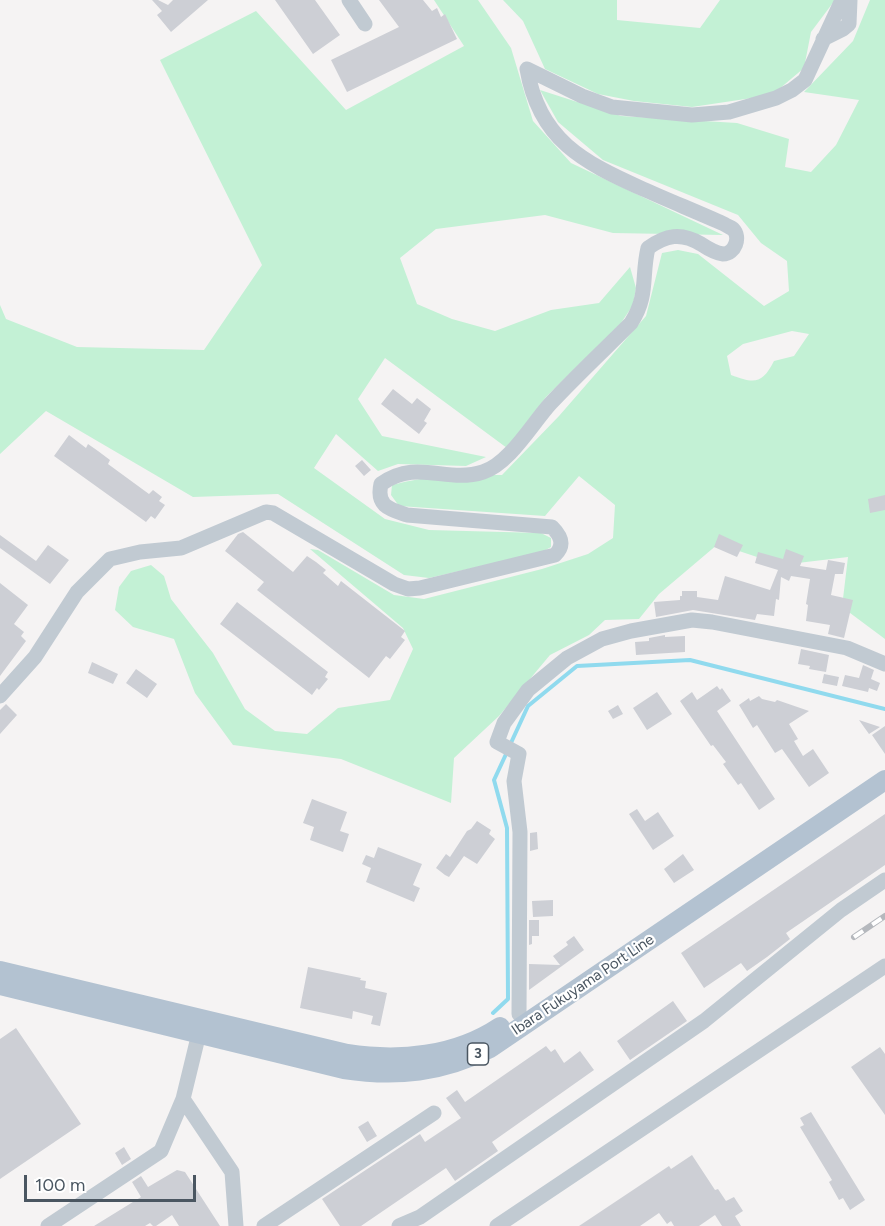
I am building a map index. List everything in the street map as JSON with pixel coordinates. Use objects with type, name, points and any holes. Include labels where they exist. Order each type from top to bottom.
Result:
[{"type":"main road","name":"Ibara Fukuyama Port Line","points":[[0,985],[200,1027],[374,1058],[404,1058],[456,1049],[488,1035],[885,766]]},
{"type":"main road","name":"Ibara Fukuyama Port Line","points":[[0,971],[344,1069],[370,1073],[426,1070],[463,1062],[490,1048],[885,780]]},
{"type":"street","points":[[349,0],[365,24]]},
{"type":"street","points":[[0,696],[36,657],[77,592],[110,559],[140,552],[181,549],[266,512],[273,513],[394,584],[408,589],[555,555],[560,550],[562,542],[559,534],[552,527],[407,515],[388,508],[381,501],[379,494],[381,484],[391,477],[414,471],[467,475],[484,472],[494,466],[509,453],[550,405],[631,323],[639,310],[644,294],[648,248],[660,239],[677,236],[693,239],[710,250],[723,254],[730,252],[735,245],[736,237],[734,230],[724,224],[584,160],[562,141],[542,117],[530,91],[527,69],[582,96],[612,107],[692,115],[729,112],[766,102],[792,90],[805,80],[842,0]]},
{"type":"street","points":[[823,39],[849,24],[850,0]]},
{"type":"street","points":[[519,1014],[520,832],[514,781],[519,754],[497,742],[504,723],[528,690],[576,653],[602,639],[631,631],[692,620],[847,648],[885,664]]},
{"type":"street","points":[[399,1226],[420,1217],[704,1020],[841,910],[885,880]]},
{"type":"street","points":[[497,1226],[885,966]]},
{"type":"street","points":[[48,1226],[161,1151],[183,1099],[200,1027]]},
{"type":"street","points":[[183,1099],[232,1172],[236,1226]]},
{"type":"street","points":[[264,1226],[434,1113]]},
{"type":"green space","points":[[434,0],[478,0],[511,48],[533,121],[571,163],[723,235],[613,233],[545,215],[436,229],[400,258],[417,304],[452,319],[495,331],[551,310],[599,303],[630,267],[636,288],[633,305],[621,323],[546,397],[507,448],[385,358],[358,399],[382,436],[486,457],[466,466],[398,464],[378,471],[336,434],[314,468],[385,519],[429,530],[541,533],[551,538],[551,547],[542,552],[429,578],[404,575],[278,494],[193,497],[46,411],[0,454],[0,305],[6,319],[77,347],[204,350],[262,265],[160,60],[256,11],[346,110],[464,46]]},
{"type":"green space","points":[[503,0],[617,0],[617,20],[700,28],[720,0],[835,0],[811,32],[804,68],[772,95],[692,107],[634,101],[598,94],[545,69],[523,21]]},
{"type":"green space","points":[[870,0],[885,0],[885,639],[842,607],[848,557],[781,565],[718,544],[659,594],[639,619],[605,620],[589,635],[550,655],[499,716],[454,758],[451,803],[341,759],[233,745],[195,693],[174,639],[133,627],[115,610],[119,587],[131,571],[151,565],[164,576],[171,599],[213,653],[245,709],[275,731],[307,734],[338,708],[390,700],[413,649],[403,628],[310,549],[318,550],[394,595],[424,599],[542,569],[588,554],[613,538],[615,505],[579,476],[545,516],[399,506],[391,495],[392,485],[432,477],[502,475],[559,416],[646,316],[662,253],[678,250],[698,254],[764,306],[789,291],[787,261],[761,243],[738,215],[603,160],[558,122],[540,90],[621,116],[737,123],[789,139],[785,167],[811,172],[836,145],[859,100],[804,92],[853,41]],"holes":[[[792,331],[809,334],[794,356],[774,361],[761,378],[752,381],[731,375],[727,356],[743,344]]]},
{"type":"building","points":[[152,0],[168,5],[173,0],[208,0],[171,32],[157,15],[162,11]]},
{"type":"building","points":[[275,0],[315,0],[340,35],[313,54]]},
{"type":"building","points":[[379,0],[423,0],[432,11],[437,8],[441,17],[445,14],[457,39],[347,92],[331,60],[399,27]]},
{"type":"building","points":[[393,389],[412,404],[417,398],[431,409],[424,421],[427,423],[419,434],[381,404]]},
{"type":"building","points":[[69,435],[86,448],[88,444],[98,451],[110,460],[108,464],[149,494],[153,490],[162,497],[159,501],[165,505],[155,519],[151,516],[146,522],[54,456]]},
{"type":"building","points":[[362,460],[371,470],[364,476],[355,466]]},
{"type":"building","points":[[885,495],[885,510],[870,513],[868,499]]},
{"type":"building","points":[[243,532],[293,572],[307,556],[316,562],[326,570],[323,573],[338,586],[341,581],[405,631],[401,637],[405,640],[390,659],[386,656],[369,678],[257,590],[264,582],[225,551],[238,534]]},
{"type":"building","points":[[719,534],[743,545],[737,557],[714,547]]},
{"type":"building","points":[[0,535],[36,561],[48,545],[69,560],[50,584],[0,548]]},
{"type":"building","points":[[786,549],[804,556],[800,566],[826,570],[828,560],[845,563],[843,574],[835,574],[831,595],[853,600],[844,638],[828,634],[830,625],[806,621],[810,579],[791,576],[789,581],[781,577],[779,600],[776,599],[774,616],[757,614],[755,620],[693,610],[656,617],[654,602],[680,600],[682,591],[697,591],[697,597],[718,600],[725,576],[770,590],[778,570],[755,563],[758,552],[783,559]]},
{"type":"building","points":[[0,583],[28,605],[14,624],[24,632],[21,636],[26,641],[0,676]]},
{"type":"building","points":[[237,602],[328,672],[325,677],[328,679],[319,690],[317,688],[312,695],[220,624]]},
{"type":"building","points":[[665,635],[665,637],[685,636],[685,652],[636,655],[635,642],[649,641],[649,638]]},
{"type":"building","points":[[801,649],[829,655],[826,672],[798,664]]},
{"type":"building","points":[[92,662],[118,674],[113,684],[88,673]]},
{"type":"building","points":[[863,665],[874,670],[871,679],[880,683],[877,691],[869,688],[868,692],[842,686],[845,675],[859,678]]},
{"type":"building","points":[[136,669],[157,684],[147,698],[126,683]]},
{"type":"building","points":[[824,674],[839,677],[837,686],[822,683]]},
{"type":"building","points":[[717,686],[720,690],[722,688],[731,701],[717,711],[775,799],[759,810],[741,783],[738,785],[723,764],[726,762],[713,745],[711,746],[680,701],[692,692],[697,700]]},
{"type":"building","points":[[657,692],[672,714],[647,730],[633,708]]},
{"type":"building","points":[[759,696],[762,699],[775,702],[777,700],[809,711],[789,724],[798,739],[794,741],[803,756],[813,749],[829,773],[809,787],[782,749],[775,753],[757,725],[753,728],[739,705],[749,698],[750,701]]},
{"type":"building","points":[[6,704],[17,715],[0,734],[0,710]]},
{"type":"building","points":[[618,705],[623,714],[613,719],[608,711]]},
{"type":"building","points":[[859,720],[880,727],[869,734]]},
{"type":"building","points":[[885,726],[885,754],[872,735]]},
{"type":"building","points":[[312,799],[347,812],[340,831],[349,834],[343,852],[310,840],[314,827],[303,823]]},
{"type":"building","points":[[637,809],[645,821],[658,812],[674,836],[653,850],[629,814]]},
{"type":"building","points":[[885,814],[885,865],[786,933],[790,939],[747,971],[741,963],[704,988],[681,953]]},
{"type":"building","points":[[477,821],[491,830],[489,834],[495,839],[477,864],[464,856],[449,877],[445,875],[436,868],[446,854],[450,857],[467,831]]},
{"type":"building","points":[[537,832],[538,849],[530,851],[530,833]]},
{"type":"building","points":[[378,847],[422,864],[413,885],[420,888],[414,902],[366,882],[371,868],[362,864],[366,855],[374,858]]},
{"type":"building","points":[[683,854],[694,870],[674,883],[664,869]]},
{"type":"building","points":[[553,900],[553,916],[533,917],[532,901]]},
{"type":"building","points":[[529,920],[539,920],[539,936],[532,936],[532,944],[529,945]]},
{"type":"building","points":[[574,936],[584,950],[529,990],[529,964],[560,965],[553,956],[568,945],[566,942]]},
{"type":"building","points":[[308,967],[361,978],[360,980],[366,981],[365,988],[387,993],[380,1026],[371,1024],[373,1016],[353,1011],[352,1019],[300,1008]]},
{"type":"building","points":[[673,1001],[687,1021],[630,1060],[617,1041]]},
{"type":"building","points":[[16,1028],[81,1124],[0,1179],[0,1039]]},
{"type":"building","points":[[546,1046],[551,1052],[555,1049],[564,1063],[580,1051],[594,1070],[492,1142],[498,1151],[455,1181],[446,1168],[361,1226],[340,1226],[322,1199],[420,1134],[425,1142],[461,1118],[446,1098],[457,1090],[465,1102]]},
{"type":"building","points":[[880,1047],[885,1054],[885,1115],[851,1067]]},
{"type":"building","points":[[811,1112],[865,1200],[850,1210],[843,1198],[839,1200],[829,1182],[832,1180],[800,1127],[804,1125],[800,1118]]},
{"type":"building","points":[[368,1121],[377,1136],[367,1142],[358,1127]]},
{"type":"building","points":[[124,1147],[131,1159],[122,1165],[115,1153]]},
{"type":"building","points":[[692,1155],[715,1190],[718,1189],[726,1201],[734,1197],[743,1211],[735,1216],[741,1226],[722,1226],[715,1215],[699,1226],[674,1226],[671,1221],[667,1224],[659,1213],[640,1226],[579,1226],[669,1166],[671,1169]]},
{"type":"building","points":[[177,1170],[185,1172],[220,1226],[179,1226],[172,1215],[156,1226],[150,1223],[145,1226],[94,1226],[141,1197],[132,1182],[141,1176],[148,1187]]},
{"type":"waterway","points":[[510,745],[528,706],[577,666],[690,660],[885,709]]},
{"type":"waterway","points":[[493,1013],[508,999],[507,828],[494,780],[507,752]]},
{"type":"railway","points":[[854,937],[885,916]]}]
